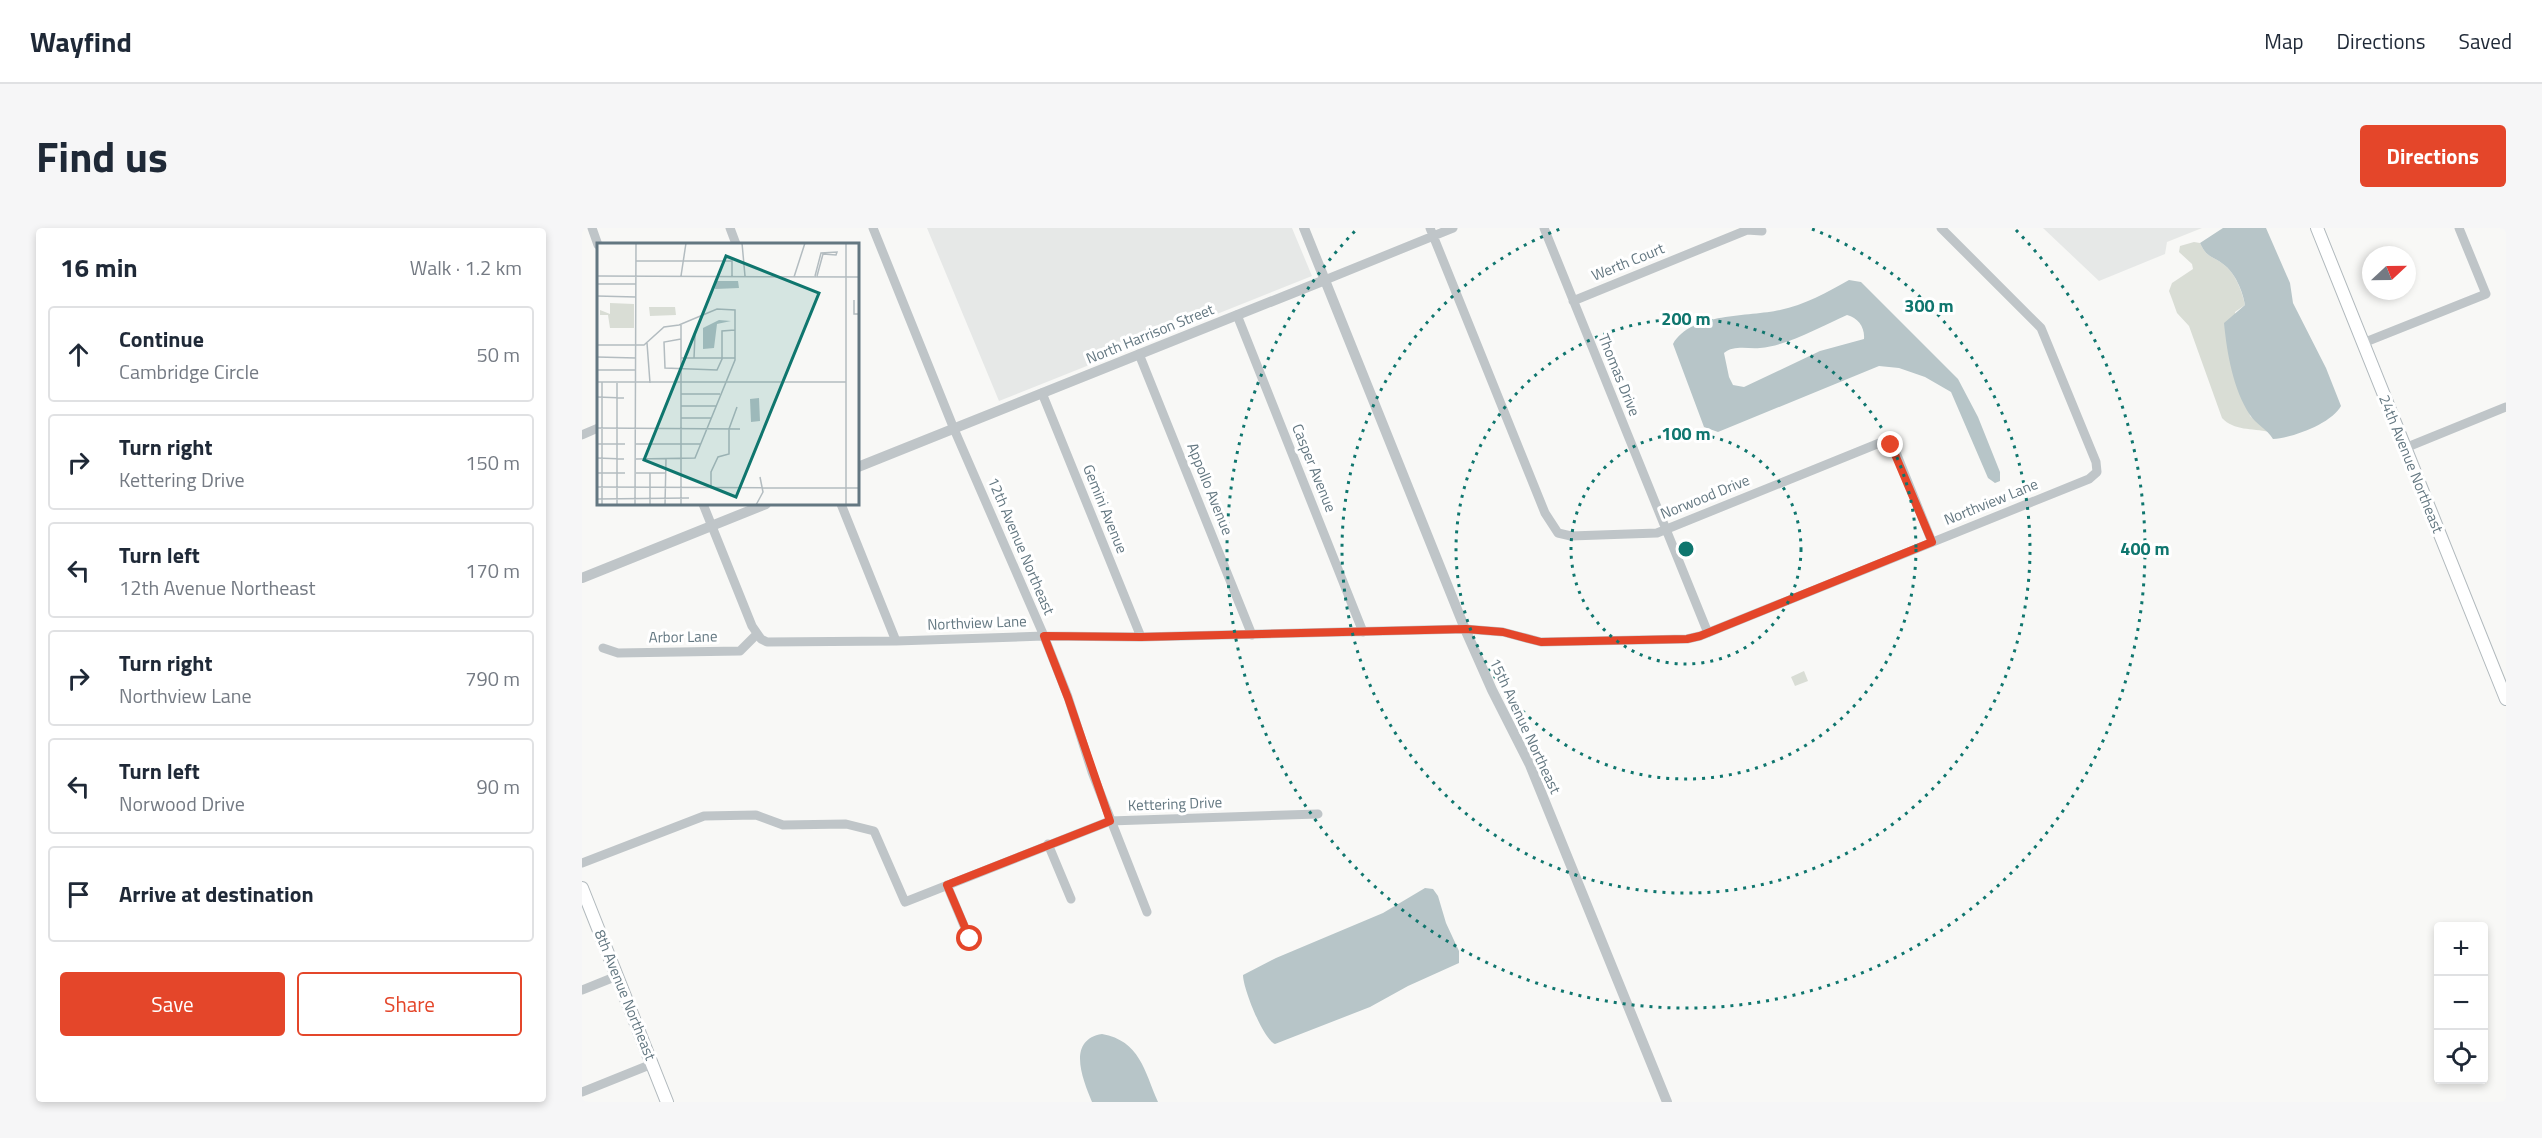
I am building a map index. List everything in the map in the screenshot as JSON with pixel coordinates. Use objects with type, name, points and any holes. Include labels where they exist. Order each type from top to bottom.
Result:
[{"type":"main road","name":"24th Avenue Northeast","points":[[2316,228],[2506,699]]},
{"type":"main road","name":"8th Avenue Northeast","points":[[582,888],[668,1102]]},
{"type":"street","points":[[592,228],[597,243]]},
{"type":"street","points":[[730,228],[736,243]]},
{"type":"street","name":"12th Avenue Northeast","points":[[873,228],[954,429],[1044,636],[1110,821],[1147,912]]},
{"type":"street","name":"15th Avenue Northeast","points":[[1304,228],[1466,629],[1492,690],[1530,765],[1667,1102]]},
{"type":"street","name":"North Harrison Street","points":[[860,466],[1325,280],[1432,232],[1453,228]]},
{"type":"street","name":"Thomas Drive","points":[[1544,228],[1708,633]]},
{"type":"street","name":"Northview Lane","points":[[759,637],[779,643],[1466,629],[1503,632],[1541,642],[1687,639],[1708,633],[2089,479],[2097,472],[2096,462],[2041,328],[1941,228]]},
{"type":"street","points":[[2363,343],[2486,294],[2459,228]]},
{"type":"street","name":"Werth Court","points":[[1573,301],[1747,230],[1762,231]]},
{"type":"street","name":"Norwood Drive","points":[[1432,232],[1554,529],[1563,535],[1650,534],[1666,530],[1882,442],[1891,445],[1897,454],[1932,542]]},
{"type":"street","name":"Casper Avenue","points":[[1237,315],[1363,632]]},
{"type":"street","name":"Appollo Avenue","points":[[1139,354],[1252,635]]},
{"type":"street","name":"Gemini Avenue","points":[[1042,393],[1141,637]]},
{"type":"street","points":[[2405,448],[2506,407]]},
{"type":"street","points":[[582,435],[597,428]]},
{"type":"street","points":[[704,506],[759,637]]},
{"type":"street","points":[[582,578],[761,506]]},
{"type":"street","points":[[842,506],[896,641]]},
{"type":"street","name":"Arbor Lane","points":[[603,648],[618,653],[740,651],[759,637]]},
{"type":"street","name":"Kettering Drive","points":[[582,863],[704,816],[756,814],[783,825],[846,824],[874,831],[905,902],[1110,821],[1318,814]]},
{"type":"street","points":[[1048,844],[1071,899]]},
{"type":"street","points":[[947,885],[970,939]]},
{"type":"street","points":[[582,990],[617,976]]},
{"type":"street","points":[[582,1092],[652,1064]]},
{"type":"shaded area","points":[[927,228],[1292,228],[1312,276],[999,401]]},
{"type":"shaded area","points":[[2043,228],[2202,228],[2167,242],[2165,254],[2099,281]]},
{"type":"shaded area","points":[[2223,228],[2266,228],[2290,283],[2293,303],[2326,368],[2341,406],[2329,418],[2311,429],[2273,439],[2250,415],[2239,394],[2229,358],[2224,323],[2245,305],[2244,300],[2231,272],[2207,254],[2200,243]]},
{"type":"shaded area","points":[[2194,242],[2200,243],[2207,254],[2227,267],[2240,288],[2245,305],[2235,312],[2250,416],[2269,432],[2238,427],[2222,418],[2189,326],[2177,313],[2169,291],[2172,283],[2193,269],[2192,264],[2179,252],[2180,246]]},
{"type":"shaded area","points":[[1849,280],[1861,282],[1958,379],[1978,417],[2000,472],[2000,481],[1995,483],[1988,478],[1951,392],[1925,377],[1899,368],[1879,366],[1718,432],[1704,427],[1673,344],[1681,334],[1707,321],[1789,308],[1816,298]],"holes":[[[1847,315],[1862,327],[1864,339],[1820,351],[1744,387],[1733,385],[1724,353],[1736,348],[1760,348],[1782,343]]]},
{"type":"shaded area","points":[[1804,671],[1808,681],[1795,686],[1791,677]]},
{"type":"shaded area","points":[[1425,888],[1433,889],[1438,896],[1446,923],[1459,951],[1459,963],[1408,986],[1370,1007],[1275,1044],[1270,1040],[1254,1012],[1243,975],[1276,958],[1383,913]]},
{"type":"shaded area","points":[[1102,1034],[1125,1043],[1133,1050],[1144,1068],[1158,1102],[1092,1102],[1082,1072],[1081,1052],[1084,1044],[1091,1038]]},
{"type":"route","points":[[970,939],[947,885],[1110,821],[1044,636],[1141,637],[1466,629],[1503,632],[1522,639],[1541,642],[1687,639],[1700,636],[1932,542],[1897,454],[1891,445]]}]
